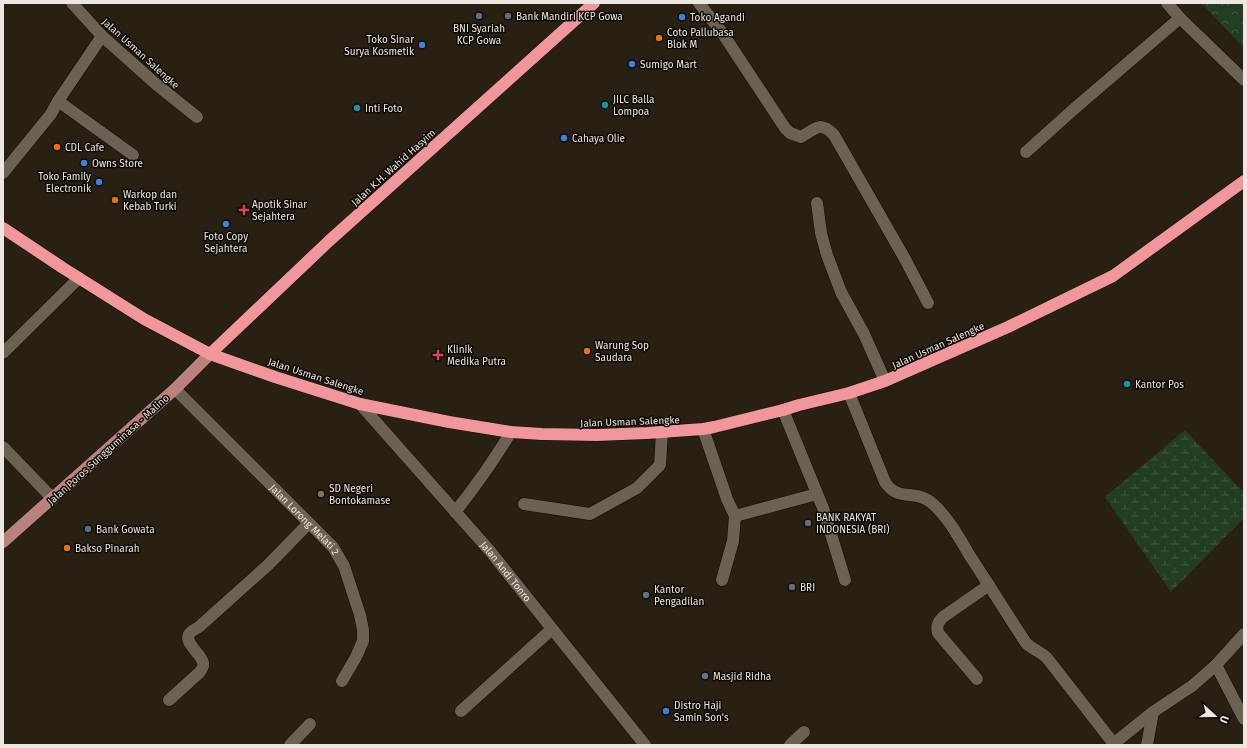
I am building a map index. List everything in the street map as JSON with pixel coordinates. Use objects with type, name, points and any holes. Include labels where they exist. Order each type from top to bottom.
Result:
[{"type":"highway","name":"Jalan K.H. Wahid Hasyim","points":[[210,354],[328,241],[594,3]]},
{"type":"highway","name":"Jalan Usman Salengke","points":[[3,228],[144,319],[210,354],[275,377],[360,404],[449,422],[511,432],[597,435],[703,429],[849,393],[885,381],[1008,327],[1113,276],[1244,181]]},
{"type":"main road","name":"Jalan Poros Sungguminasa - Malino","points":[[3,542],[175,389],[210,354]]},
{"type":"street","name":"Jalan Usman Salengke","points":[[72,3],[102,36],[157,85],[197,117]]},
{"type":"street","points":[[699,3],[723,34],[781,122],[790,133],[801,136],[818,126],[828,129],[834,135],[905,259],[928,303]]},
{"type":"street","points":[[1167,3],[1180,18],[1244,80]]},
{"type":"street","points":[[1026,152],[1180,18]]},
{"type":"street","points":[[3,173],[51,114],[58,101],[102,36]]},
{"type":"street","points":[[58,101],[133,155]]},
{"type":"street","points":[[817,204],[821,233],[841,292],[864,334],[885,381]]},
{"type":"street","points":[[3,353],[79,278]]},
{"type":"street","name":"Jalan Lorong Melati 2","points":[[175,389],[333,547],[344,566],[360,615],[363,630],[363,641],[356,657],[342,681]]},
{"type":"street","points":[[849,393],[885,482],[889,488],[899,494],[921,496],[933,504],[948,522],[1026,643],[1031,648],[1042,652],[1113,744],[1154,712],[1192,686],[1216,665],[1244,634]]},
{"type":"street","name":"Jalan Andi Tonro","points":[[360,404],[490,552],[645,745]]},
{"type":"street","points":[[783,410],[823,508],[845,580]]},
{"type":"street","points":[[703,429],[727,499],[735,516],[733,541],[722,580]]},
{"type":"street","points":[[455,512],[490,466],[511,432]]},
{"type":"street","points":[[524,504],[590,514],[637,488],[660,465],[662,432]]},
{"type":"street","points":[[3,448],[53,499]]},
{"type":"street","points":[[735,516],[817,494]]},
{"type":"street","points":[[169,700],[200,672],[203,667],[204,663],[188,639],[188,634],[200,626],[268,565],[309,523]]},
{"type":"street","points":[[977,679],[938,633],[937,627],[938,621],[989,585]]},
{"type":"street","points":[[461,710],[552,629]]},
{"type":"street","points":[[1216,665],[1244,719]]},
{"type":"street","points":[[1147,745],[1154,712]]},
{"type":"street","points":[[290,745],[310,724]]},
{"type":"street","points":[[790,745],[804,732]]},
{"type":"green space","points":[[1201,3],[1244,3],[1244,48]]},
{"type":"green space","points":[[1185,430],[1244,493],[1244,518],[1171,592],[1105,497]]},
{"type":"place","name":"BNI Syariah KCP Gowa","points":[[479,16]]},
{"type":"place","name":"Bank Mandiri KCP Gowa","points":[[508,16]]},
{"type":"place","name":"Toko Agandi","points":[[682,17]]},
{"type":"place","name":"Coto Pallubasa Blok M","points":[[659,38]]},
{"type":"place","name":"Toko Sinar Surya Kosmetik","points":[[422,45]]},
{"type":"place","name":"Sumigo Mart","points":[[632,64]]},
{"type":"place","name":"JILC Balla Lompoa","points":[[605,105]]},
{"type":"place","name":"Inti Foto","points":[[357,108]]},
{"type":"place","name":"Cahaya Olie","points":[[564,138]]},
{"type":"place","name":"CDL Cafe","points":[[57,147]]},
{"type":"place","name":"Owns Store","points":[[84,163]]},
{"type":"place","name":"Toko Family Electronik","points":[[99,182]]},
{"type":"place","name":"Warkop dan Kebab Turki","points":[[115,200]]},
{"type":"place","name":"Apotik Sinar Sejahtera","points":[[244,210]]},
{"type":"place","name":"Foto Copy Sejahtera","points":[[226,224]]},
{"type":"place","name":"Warung Sop Saudara","points":[[587,351]]},
{"type":"place","name":"Klinik Medika Putra","points":[[438,355]]},
{"type":"place","name":"Kantor Pos","points":[[1127,384]]},
{"type":"place","name":"SD Negeri Bontokamase","points":[[321,494]]},
{"type":"place","name":"BANK RAKYAT INDONESIA (BRI)","points":[[808,523]]},
{"type":"place","name":"Bank Gowata","points":[[88,529]]},
{"type":"place","name":"Bakso Pinarah","points":[[67,548]]},
{"type":"place","name":"BRI","points":[[792,587]]},
{"type":"place","name":"Kantor Pengadilan","points":[[646,595]]},
{"type":"place","name":"Masjid Ridha","points":[[705,676]]},
{"type":"place","name":"Distro Haji Samin Son's","points":[[666,711]]}]
